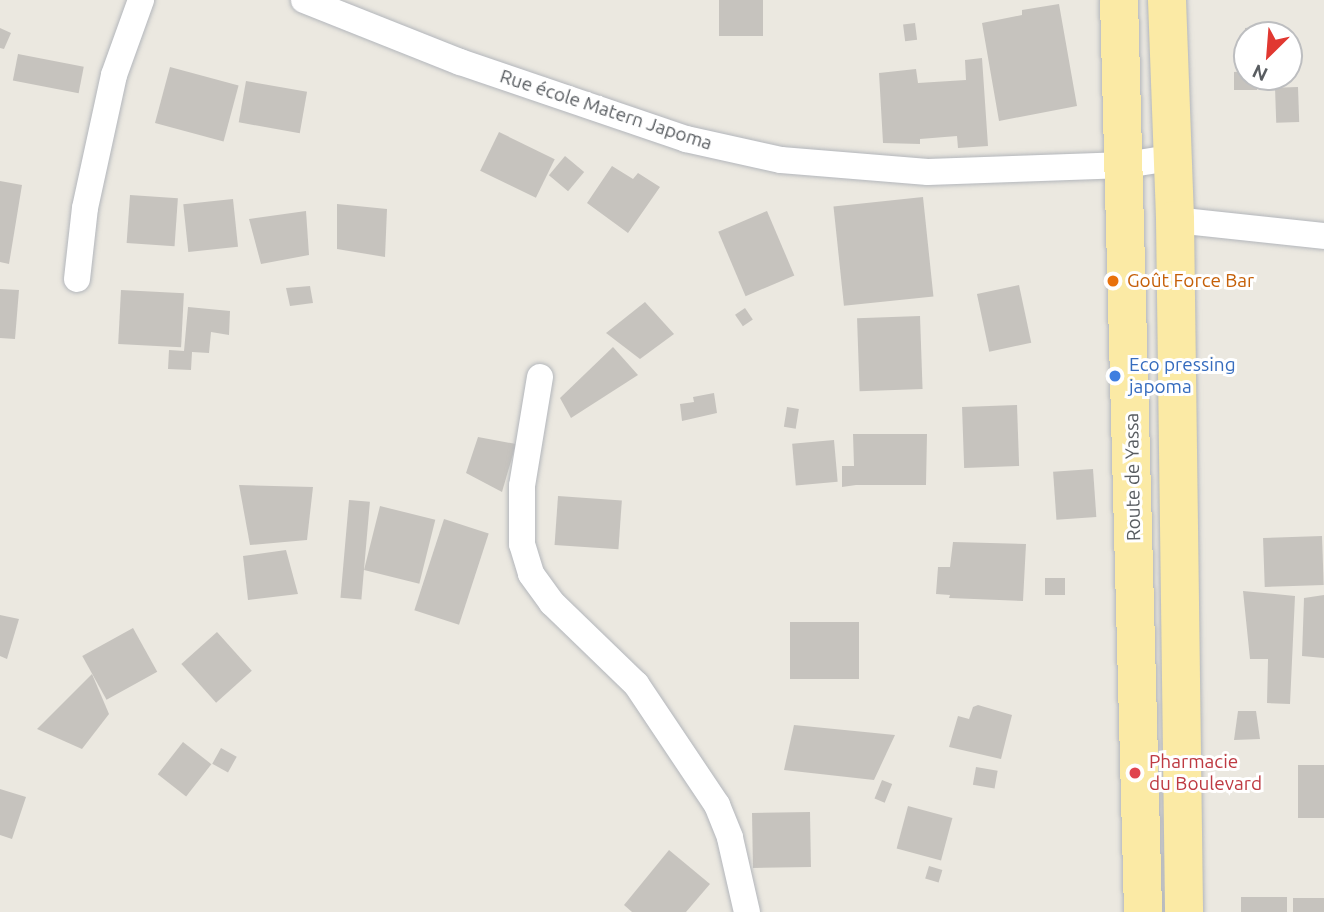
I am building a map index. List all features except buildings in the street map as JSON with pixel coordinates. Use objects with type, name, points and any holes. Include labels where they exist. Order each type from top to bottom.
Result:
[{"type":"main road","name":"Route de Yassa","points":[[1119,0],[1126,165],[1143,912]]},
{"type":"main road","points":[[1167,0],[1170,158],[1175,220],[1184,912]]},
{"type":"street","points":[[77,279],[85,208],[114,75],[141,0]]},
{"type":"street","name":"Rue école Matern Japoma","points":[[304,0],[460,62],[661,131],[781,160],[928,172],[1126,165],[1170,158]]},
{"type":"street","points":[[1175,220],[1324,236]]},
{"type":"street","points":[[540,377],[522,486],[522,544],[531,574],[552,603],[636,684],[717,805],[730,838],[747,912]]},
{"type":"place","name":"Goût Force Bar","points":[[1113,281]]},
{"type":"place","name":"Eco pressing japoma","points":[[1115,376]]},
{"type":"place","name":"Pharmacie du Boulevard","points":[[1135,773]]}]
